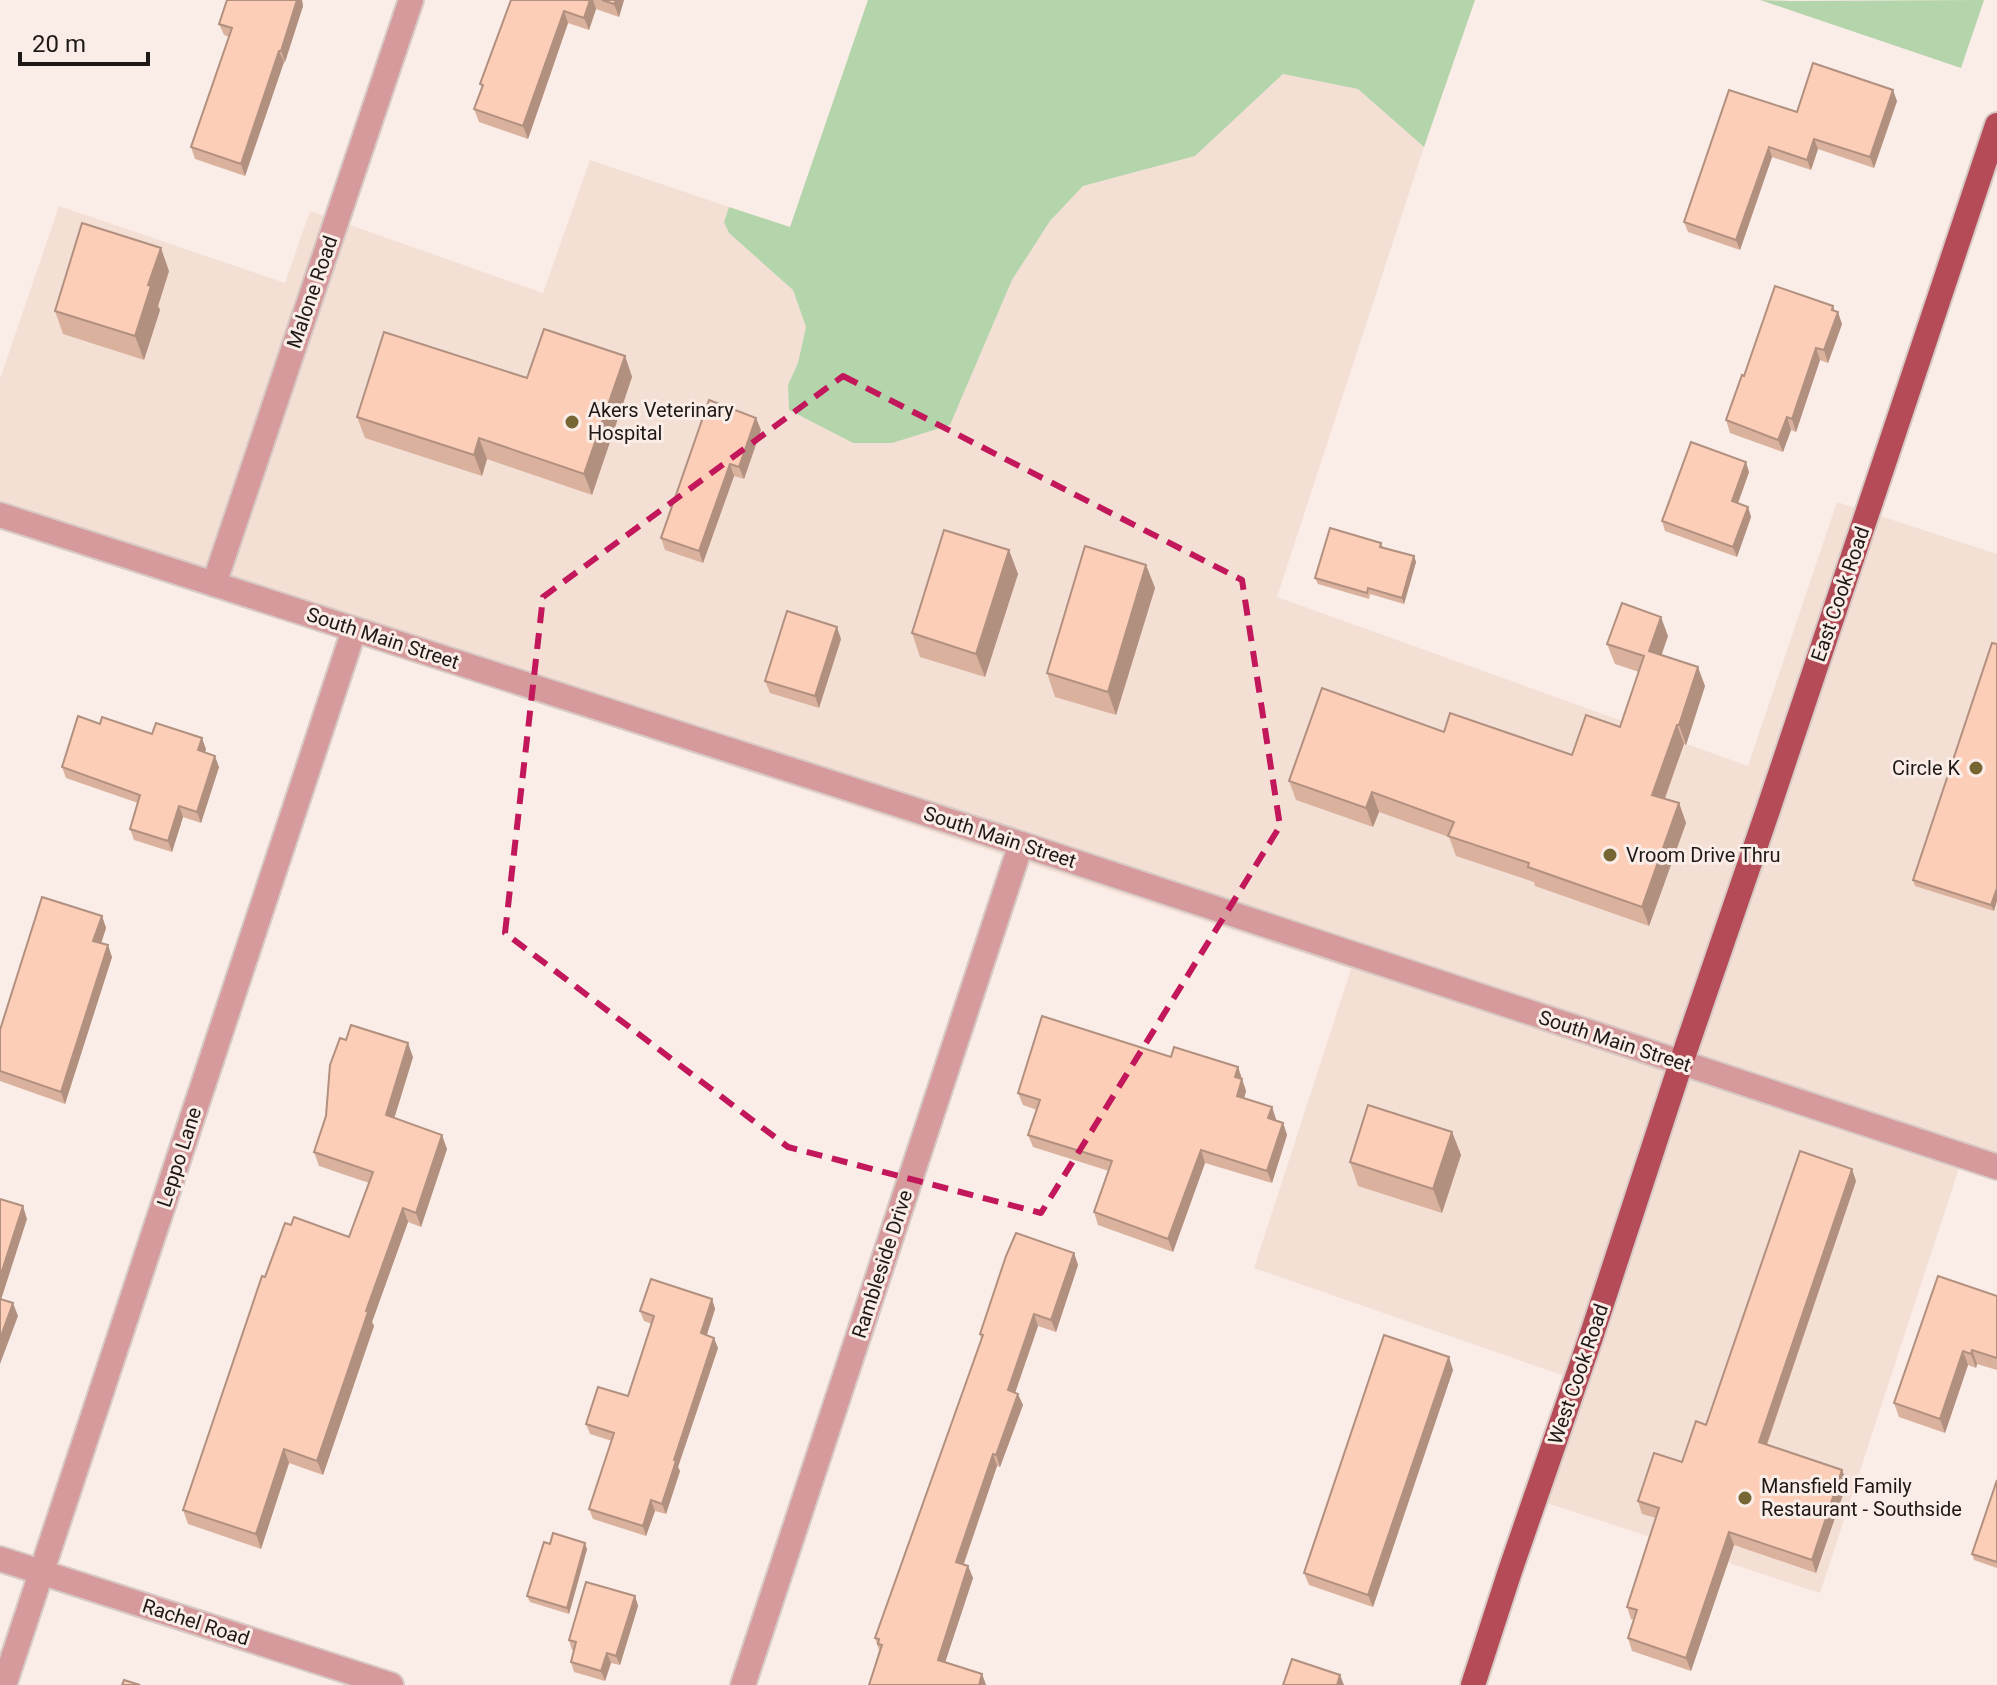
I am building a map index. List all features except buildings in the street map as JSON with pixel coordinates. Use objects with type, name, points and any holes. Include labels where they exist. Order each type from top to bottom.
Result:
[{"type":"main road","name":"East Cook Road","points":[[1681,1063],[1997,125]]},
{"type":"main road","name":"West Cook Road","points":[[1473,1685],[1681,1063]]},
{"type":"street","name":"Malone Road","points":[[214,584],[411,0]]},
{"type":"street","name":"South Main Street","points":[[0,515],[1021,844],[1997,1167]]},
{"type":"street","name":"Leppo Lane","points":[[4,1685],[354,630]]},
{"type":"street","name":"Rambleside Drive","points":[[743,1685],[1021,844]]},
{"type":"street","name":"Rachel Road","points":[[0,1559],[391,1685]]},
{"type":"highlighted area","points":[[843,376],[1242,580],[1280,826],[1041,1213],[788,1147],[505,933],[543,597]]},
{"type":"shaded area","points":[[1283,74],[1358,89],[1424,147],[1277,597],[1748,766],[1837,502],[1997,554],[1997,1167],[1963,1156],[1820,1593],[1535,1499],[1576,1380],[1254,1268],[1351,969],[0,527],[0,379],[59,206],[285,283],[310,211],[543,293],[590,160],[729,207],[724,222],[729,233],[793,290],[806,327],[798,363],[788,385],[789,410],[853,443],[950,425],[1012,280],[1050,221],[1083,186],[1195,156]]},
{"type":"green space","points":[[868,0],[1475,0],[1424,147],[1358,89],[1283,74],[1195,156],[1083,186],[1050,221],[1012,280],[950,425],[892,443],[853,443],[789,410],[788,385],[798,363],[806,327],[793,290],[729,233],[724,222],[729,207],[790,227]]},
{"type":"green space","points":[[1760,0],[1790,1],[1984,0],[1961,68]]},
{"type":"place","name":"Akers Veterinary Hospital","points":[[572,422]]},
{"type":"place","name":"Circle K","points":[[1976,768]]},
{"type":"place","name":"Vroom Drive Thru","points":[[1610,855]]},
{"type":"place","name":"Mansfield Family Restaurant - Southside","points":[[1745,1498]]}]
